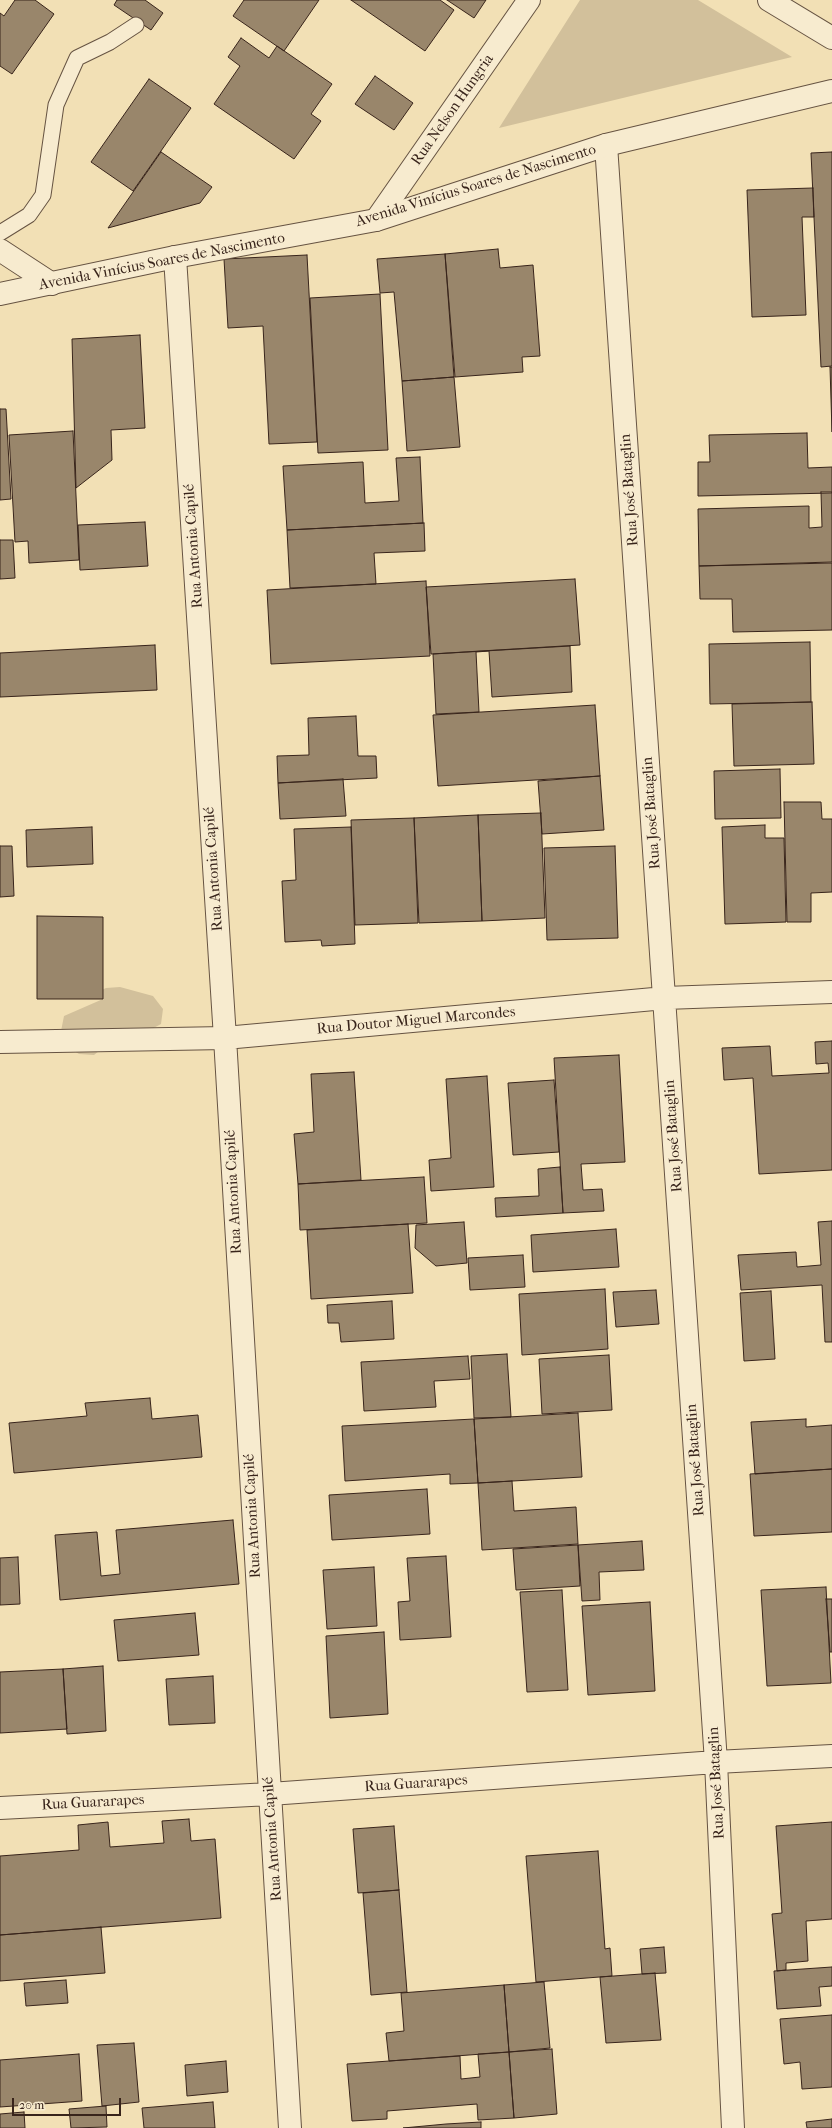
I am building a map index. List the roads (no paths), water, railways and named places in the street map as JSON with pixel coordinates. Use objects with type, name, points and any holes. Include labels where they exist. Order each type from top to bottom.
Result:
[{"type":"street","name":"Rua Nelson Hungria","points":[[376,220],[529,0]]},
{"type":"street","points":[[769,0],[832,38]]},
{"type":"street","name":"Avenida Vinícius Soares de Nascimento","points":[[0,294],[175,257],[376,220],[606,145],[832,90]]},
{"type":"street","name":"Rua José Bataglin","points":[[606,145],[716,1762],[732,2128]]},
{"type":"street","points":[[0,250],[52,284]]},
{"type":"street","name":"Rua Antonia Capilé","points":[[175,257],[225,1038],[290,2128]]},
{"type":"street","name":"Rua Doutor Miguel Marcondes","points":[[0,1042],[225,1038],[665,998],[832,992]]},
{"type":"street","name":"Rua Guararapes","points":[[0,1808],[270,1794],[716,1762],[832,1756]]},
{"type":"lane","points":[[0,233],[29,215],[43,195],[56,105],[76,58],[110,42],[136,25]]}]
